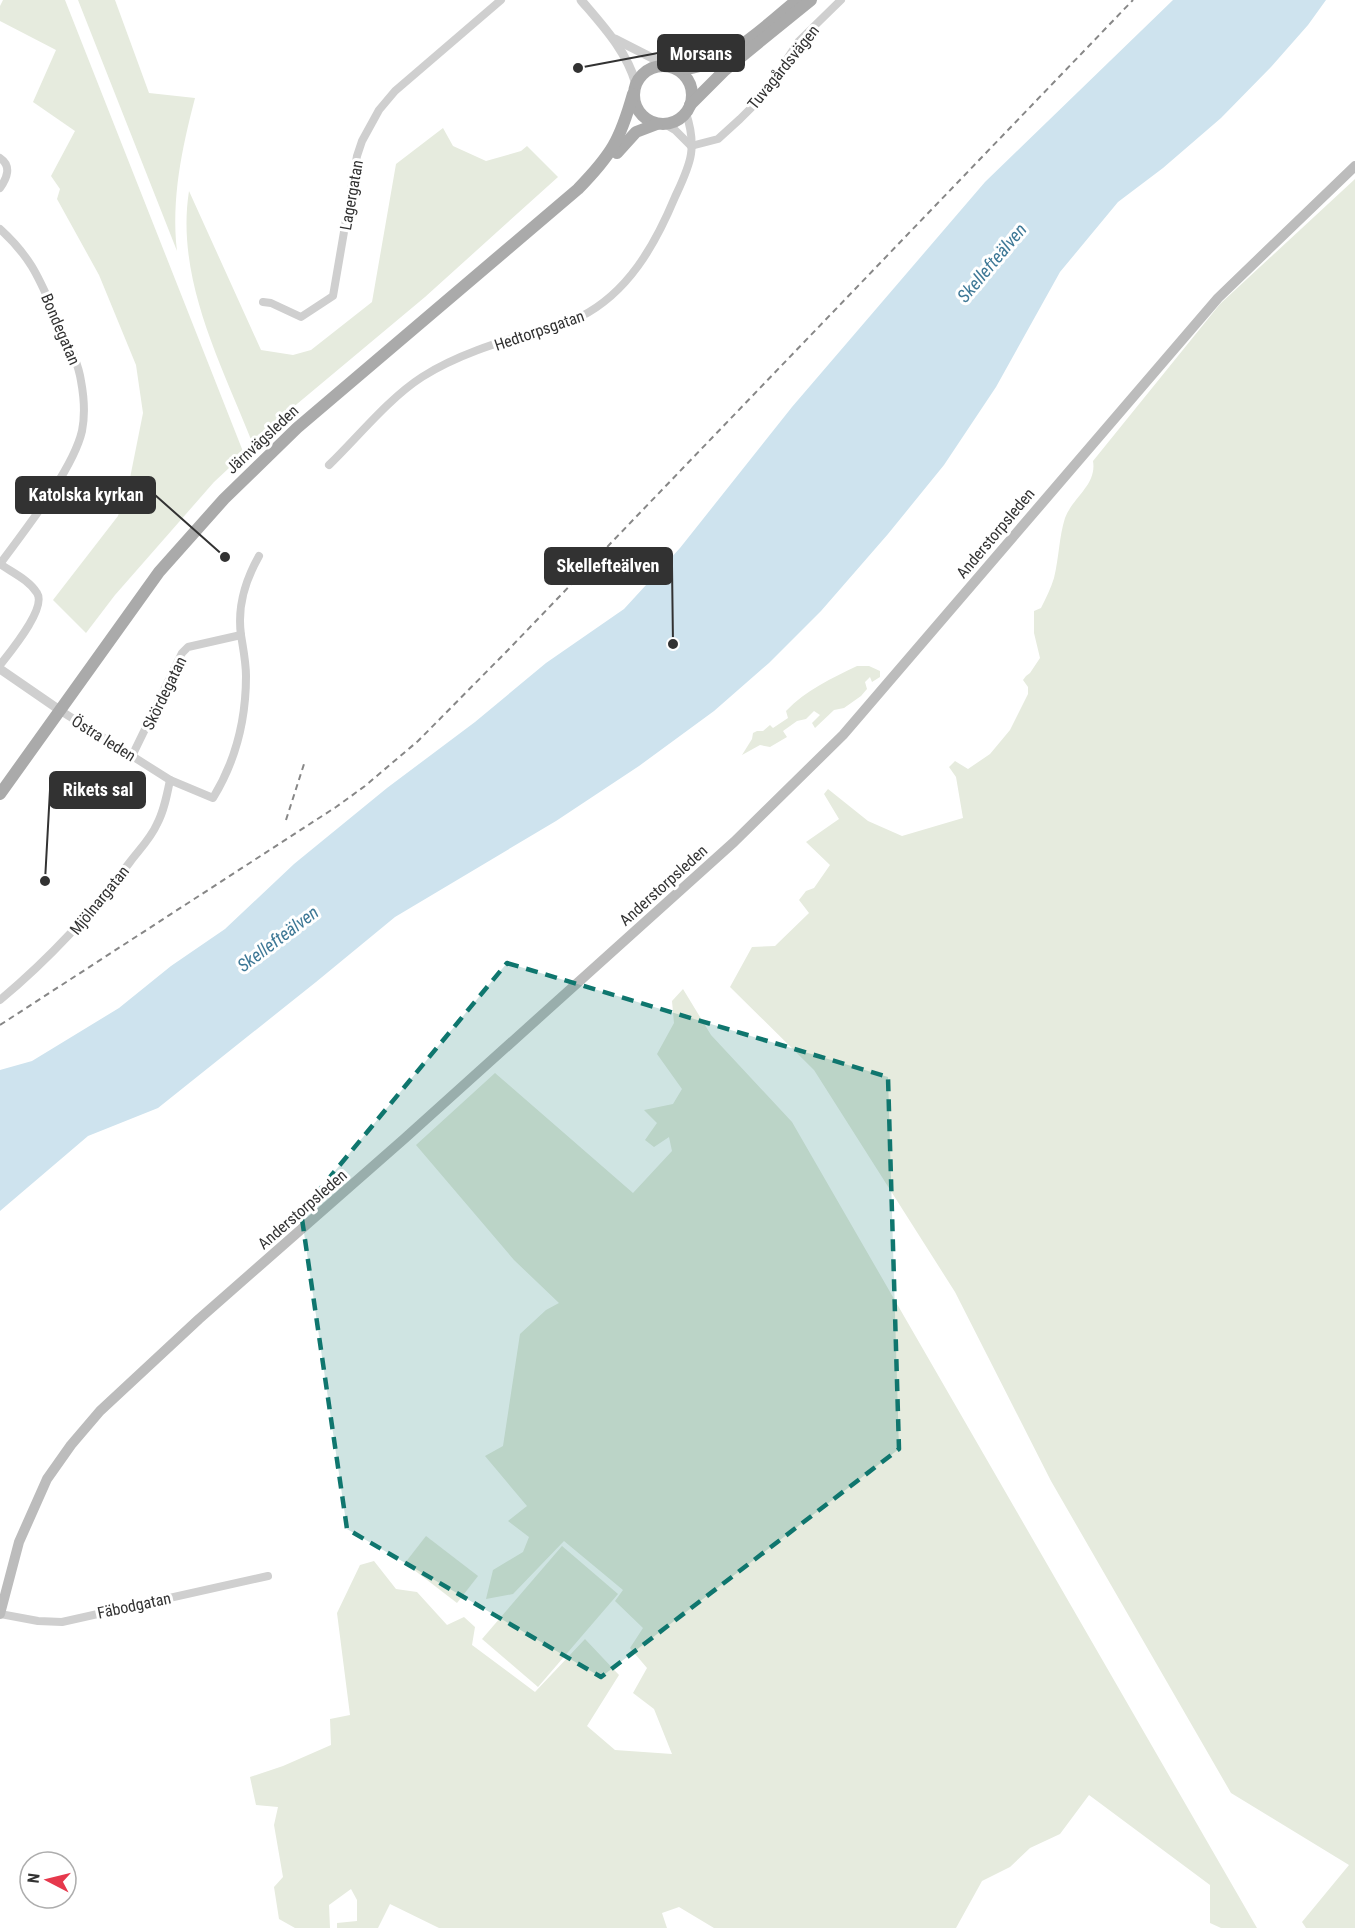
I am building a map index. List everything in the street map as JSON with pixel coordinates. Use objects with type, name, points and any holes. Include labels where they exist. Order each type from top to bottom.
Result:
[{"type":"main road","points":[[797,0],[727,54],[695,68],[658,66],[648,69],[641,75],[634,89],[637,109],[642,116],[661,124],[680,118],[725,70],[811,0]]},
{"type":"main road","points":[[672,67],[688,81],[691,89],[688,109]]},
{"type":"main road","name":"Järnvägsleden","points":[[604,162],[620,136],[634,89]]},
{"type":"main road","name":"Järnvägsleden","points":[[0,794],[159,572],[240,481],[268,454],[552,211],[604,162],[616,154],[636,132],[661,124]]},
{"type":"main road","name":"Anderstorpsleden","points":[[0,1614],[19,1542],[47,1479],[71,1445],[100,1411],[199,1319],[410,1134],[734,842],[843,735],[1218,298],[1355,166]]},
{"type":"street","name":"Lagergatan","points":[[263,302],[271,303],[300,317],[333,296],[357,156],[362,141],[379,110],[395,91],[501,0]]},
{"type":"street","points":[[581,0],[615,39],[632,69],[634,89]]},
{"type":"street","name":"Tuvagårdsvägen","points":[[691,146],[718,139],[740,119],[762,97],[799,41],[841,0]]},
{"type":"street","points":[[615,39],[672,67]]},
{"type":"street","points":[[688,109],[691,146]]},
{"type":"street","points":[[661,124],[675,130],[691,146]]},
{"type":"street","name":"Hedtorpsgatan","points":[[329,465],[420,378],[465,356],[580,318],[605,302],[634,272],[656,240],[679,188],[691,155],[691,146]]},
{"type":"street","points":[[0,158],[5,161],[8,170],[6,179],[0,188]]},
{"type":"street","name":"Bondegatan","points":[[0,229],[18,246],[33,266],[42,285],[76,362],[81,379],[83,415],[82,430],[71,459],[0,564]]},
{"type":"street","points":[[241,635],[240,606],[244,589],[259,556]]},
{"type":"street","points":[[0,564],[30,584],[39,595],[40,604],[0,667]]},
{"type":"street","name":"Östra leden","points":[[0,667],[61,711],[170,780],[213,798],[230,767],[236,750],[246,675],[241,635]]},
{"type":"street","name":"Skördegatan","points":[[132,756],[188,647],[241,635]]},
{"type":"street","name":"Mjölnargatan","points":[[0,1000],[72,934],[122,873],[157,825],[166,801],[170,780]]},
{"type":"street","name":"Fäbodgatan","points":[[0,1614],[62,1622],[268,1576]]},
{"type":"highlighted area","points":[[507,963],[888,1077],[899,1449],[601,1677],[347,1529],[301,1212]]},
{"type":"shaded area","points":[[3,0],[65,0],[244,454],[214,482],[115,595],[86,633],[53,600],[118,516],[130,478],[143,413],[136,365],[99,275],[57,199],[60,189],[51,176],[75,131],[33,102],[56,50],[0,21],[0,6]]},
{"type":"shaded area","points":[[78,0],[115,0],[149,93],[195,98],[179,174],[175,212],[177,251]]},
{"type":"shaded area","points":[[443,128],[453,146],[486,161],[521,151],[527,146],[558,177],[425,297],[291,409],[254,447],[216,354],[195,290],[189,257],[187,224],[189,191],[261,350],[293,355],[311,350],[372,302],[396,164]]},
{"type":"shaded area","points":[[1355,179],[1355,1928],[1306,1928],[1302,1922],[1349,1865],[1231,1793],[1051,1481],[955,1292],[814,1070],[730,987],[752,947],[775,946],[809,913],[799,900],[806,891],[814,888],[830,865],[806,842],[839,819],[824,794],[828,789],[868,821],[902,836],[963,818],[956,777],[949,767],[955,761],[968,769],[990,754],[1010,730],[1028,694],[1028,687],[1023,680],[1040,658],[1034,633],[1034,611],[1041,608],[1051,586],[1065,518],[1088,484],[1093,461],[1220,304]]},
{"type":"shaded area","points":[[857,666],[869,666],[880,671],[880,677],[872,682],[870,677],[865,682],[867,689],[861,696],[844,708],[834,710],[815,728],[812,723],[820,715],[814,711],[806,719],[797,721],[783,731],[787,737],[770,747],[760,745],[742,755],[753,733],[763,731],[770,725],[773,728],[788,718],[786,711],[802,697]]},
{"type":"shaded area","points":[[683,989],[711,1035],[792,1122],[1257,1928],[1221,1928],[1210,1923],[1210,1885],[1089,1795],[1060,1834],[1030,1848],[1010,1867],[982,1881],[956,1928],[714,1928],[679,1907],[662,1913],[667,1928],[439,1928],[390,1904],[378,1928],[337,1928],[337,1923],[357,1921],[357,1900],[351,1889],[329,1905],[330,1928],[295,1928],[279,1919],[274,1887],[283,1877],[274,1825],[278,1807],[256,1805],[250,1777],[283,1766],[331,1745],[330,1719],[350,1715],[337,1613],[360,1565],[374,1561],[396,1589],[417,1592],[447,1625],[464,1617],[475,1627],[472,1645],[535,1692],[585,1639],[619,1675],[587,1726],[615,1750],[672,1754],[654,1709],[633,1693],[647,1668],[630,1648],[643,1628],[615,1601],[623,1590],[564,1541],[513,1594],[486,1599],[493,1570],[523,1552],[529,1537],[508,1521],[527,1506],[485,1456],[503,1446],[520,1334],[546,1310],[559,1303],[514,1260],[416,1145],[495,1073],[633,1193],[672,1151],[669,1137],[654,1147],[645,1140],[657,1123],[644,1110],[673,1104],[682,1089],[657,1054],[674,1023],[672,1001]]},
{"type":"shaded area","points":[[426,1536],[478,1576],[457,1603],[405,1563]]},
{"type":"shaded area","points":[[562,1546],[618,1594],[538,1687],[482,1639]]},
{"type":"water","points":[[1173,0],[1326,0],[1308,25],[1271,67],[1221,118],[1163,168],[1118,202],[1060,272],[996,387],[944,465],[821,611],[769,663],[714,711],[639,766],[556,821],[395,917],[158,1108],[88,1136],[0,1211],[0,1070],[32,1061],[119,1008],[171,966],[225,929],[294,864],[387,788],[475,722],[546,663],[624,609],[680,548],[792,407],[985,182]]},
{"type":"railway","points":[[0,1025],[336,807],[365,786],[418,741],[1133,0]]},
{"type":"railway","points":[[286,820],[305,761]]},
{"type":"place","name":"Morsans","points":[[578,68]]},
{"type":"place","name":"Katolska kyrkan","points":[[225,557]]},
{"type":"place","name":"Skellefteälven","points":[[673,644]]},
{"type":"place","name":"Rikets sal","points":[[45,881]]}]
